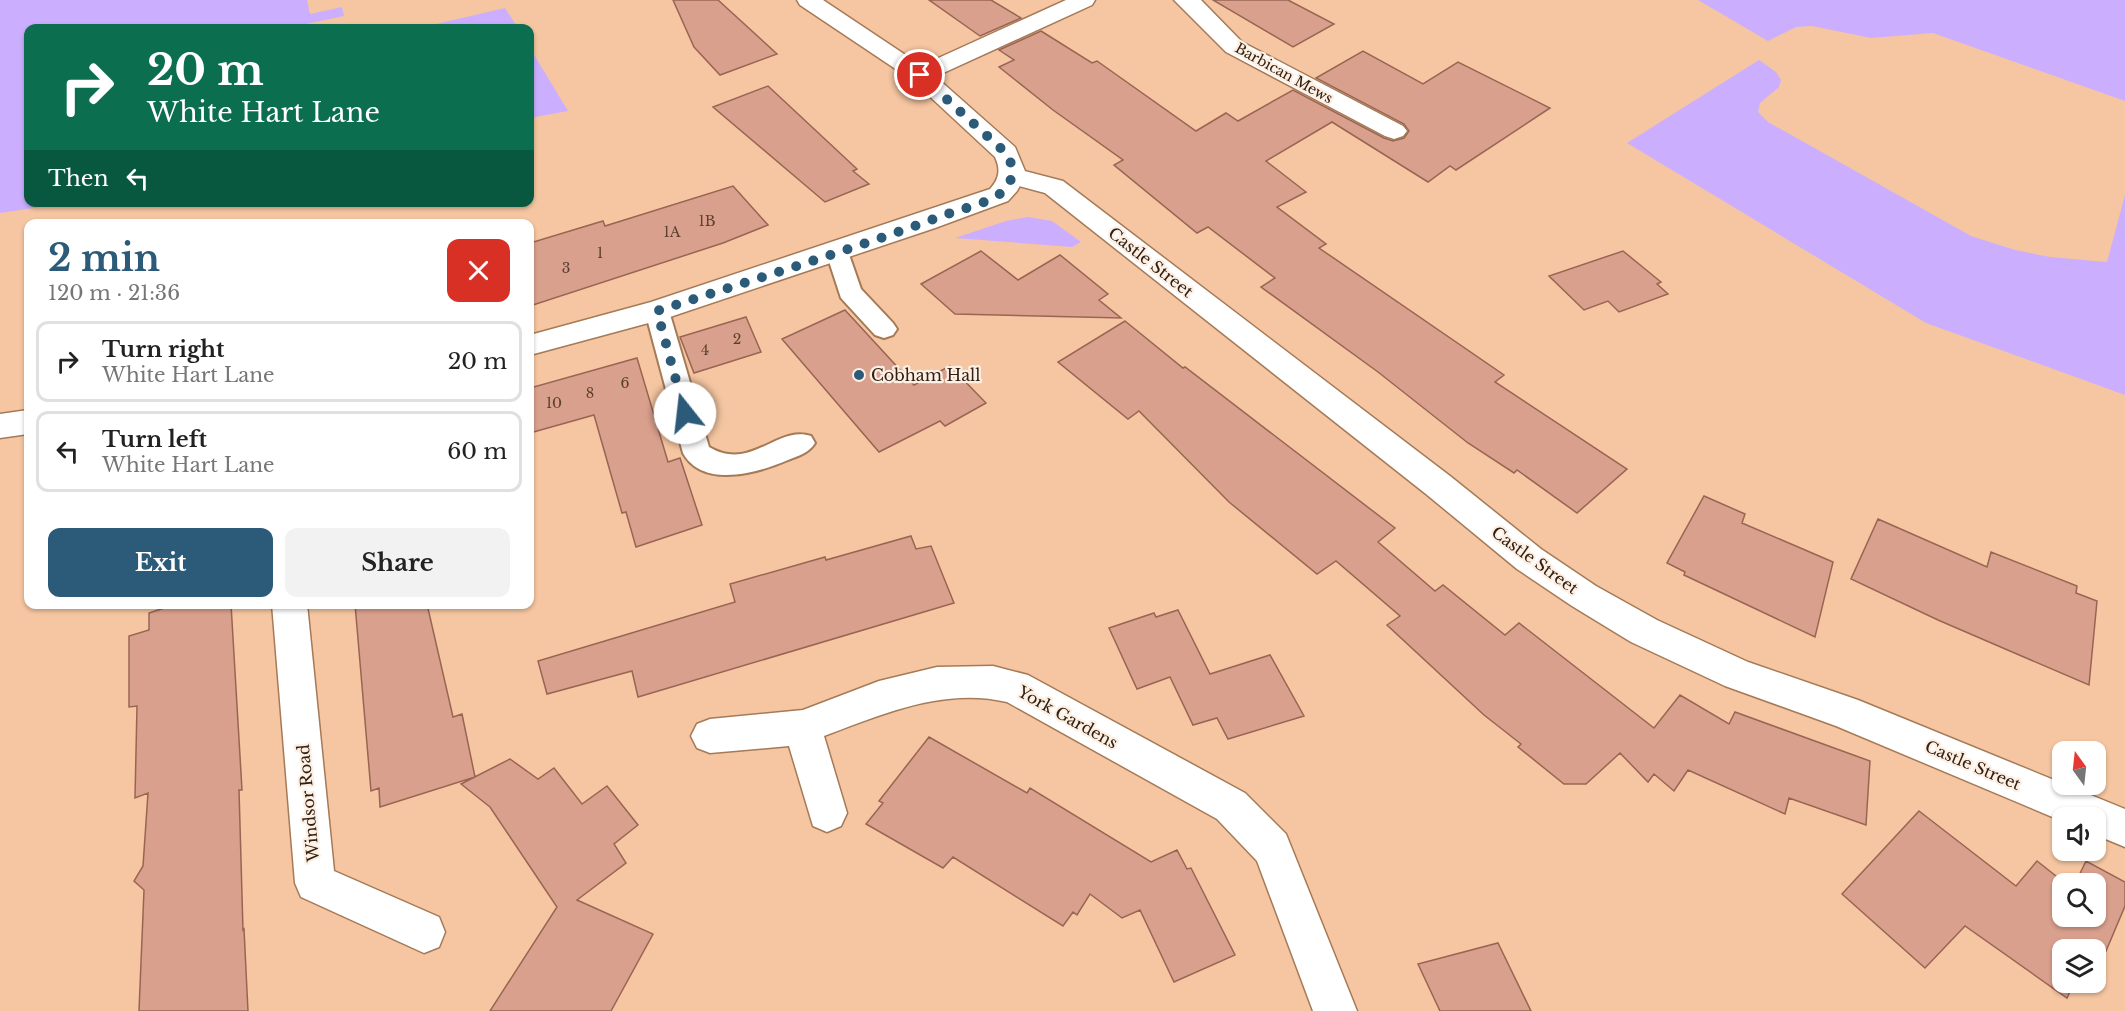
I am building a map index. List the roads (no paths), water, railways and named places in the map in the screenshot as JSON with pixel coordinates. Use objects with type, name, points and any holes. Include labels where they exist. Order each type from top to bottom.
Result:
[{"type":"street","points":[[534,344],[657,311],[838,252],[999,195],[1009,185],[1013,176],[1012,164],[1006,153],[920,75],[808,0]]},
{"type":"street","points":[[920,75],[1084,0]]},
{"type":"street","name":"Barbican Mews","points":[[1185,0],[1192,4],[1234,47],[1394,132]]},
{"type":"street","name":"Castle Street","points":[[1013,176],[1054,188],[1410,463],[1529,559],[1634,625],[1738,675],[1845,712],[2125,828]]},
{"type":"street","points":[[0,426],[24,423]]},
{"type":"street","name":"Windsor Road","points":[[290,609],[315,883],[424,932]]},
{"type":"street","name":"York Gardens","points":[[710,736],[803,727],[879,698],[937,682],[993,682],[1015,687],[1231,806],[1272,848],[1335,1011]]},
{"type":"street","points":[[803,727],[827,813]]},
{"type":"lane","points":[[838,252],[850,292],[884,329]]},
{"type":"lane","points":[[657,311],[697,453],[709,462],[730,467],[747,465],[801,443]]},
{"type":"place","name":"Cobham Hall","points":[[859,375]]}]
